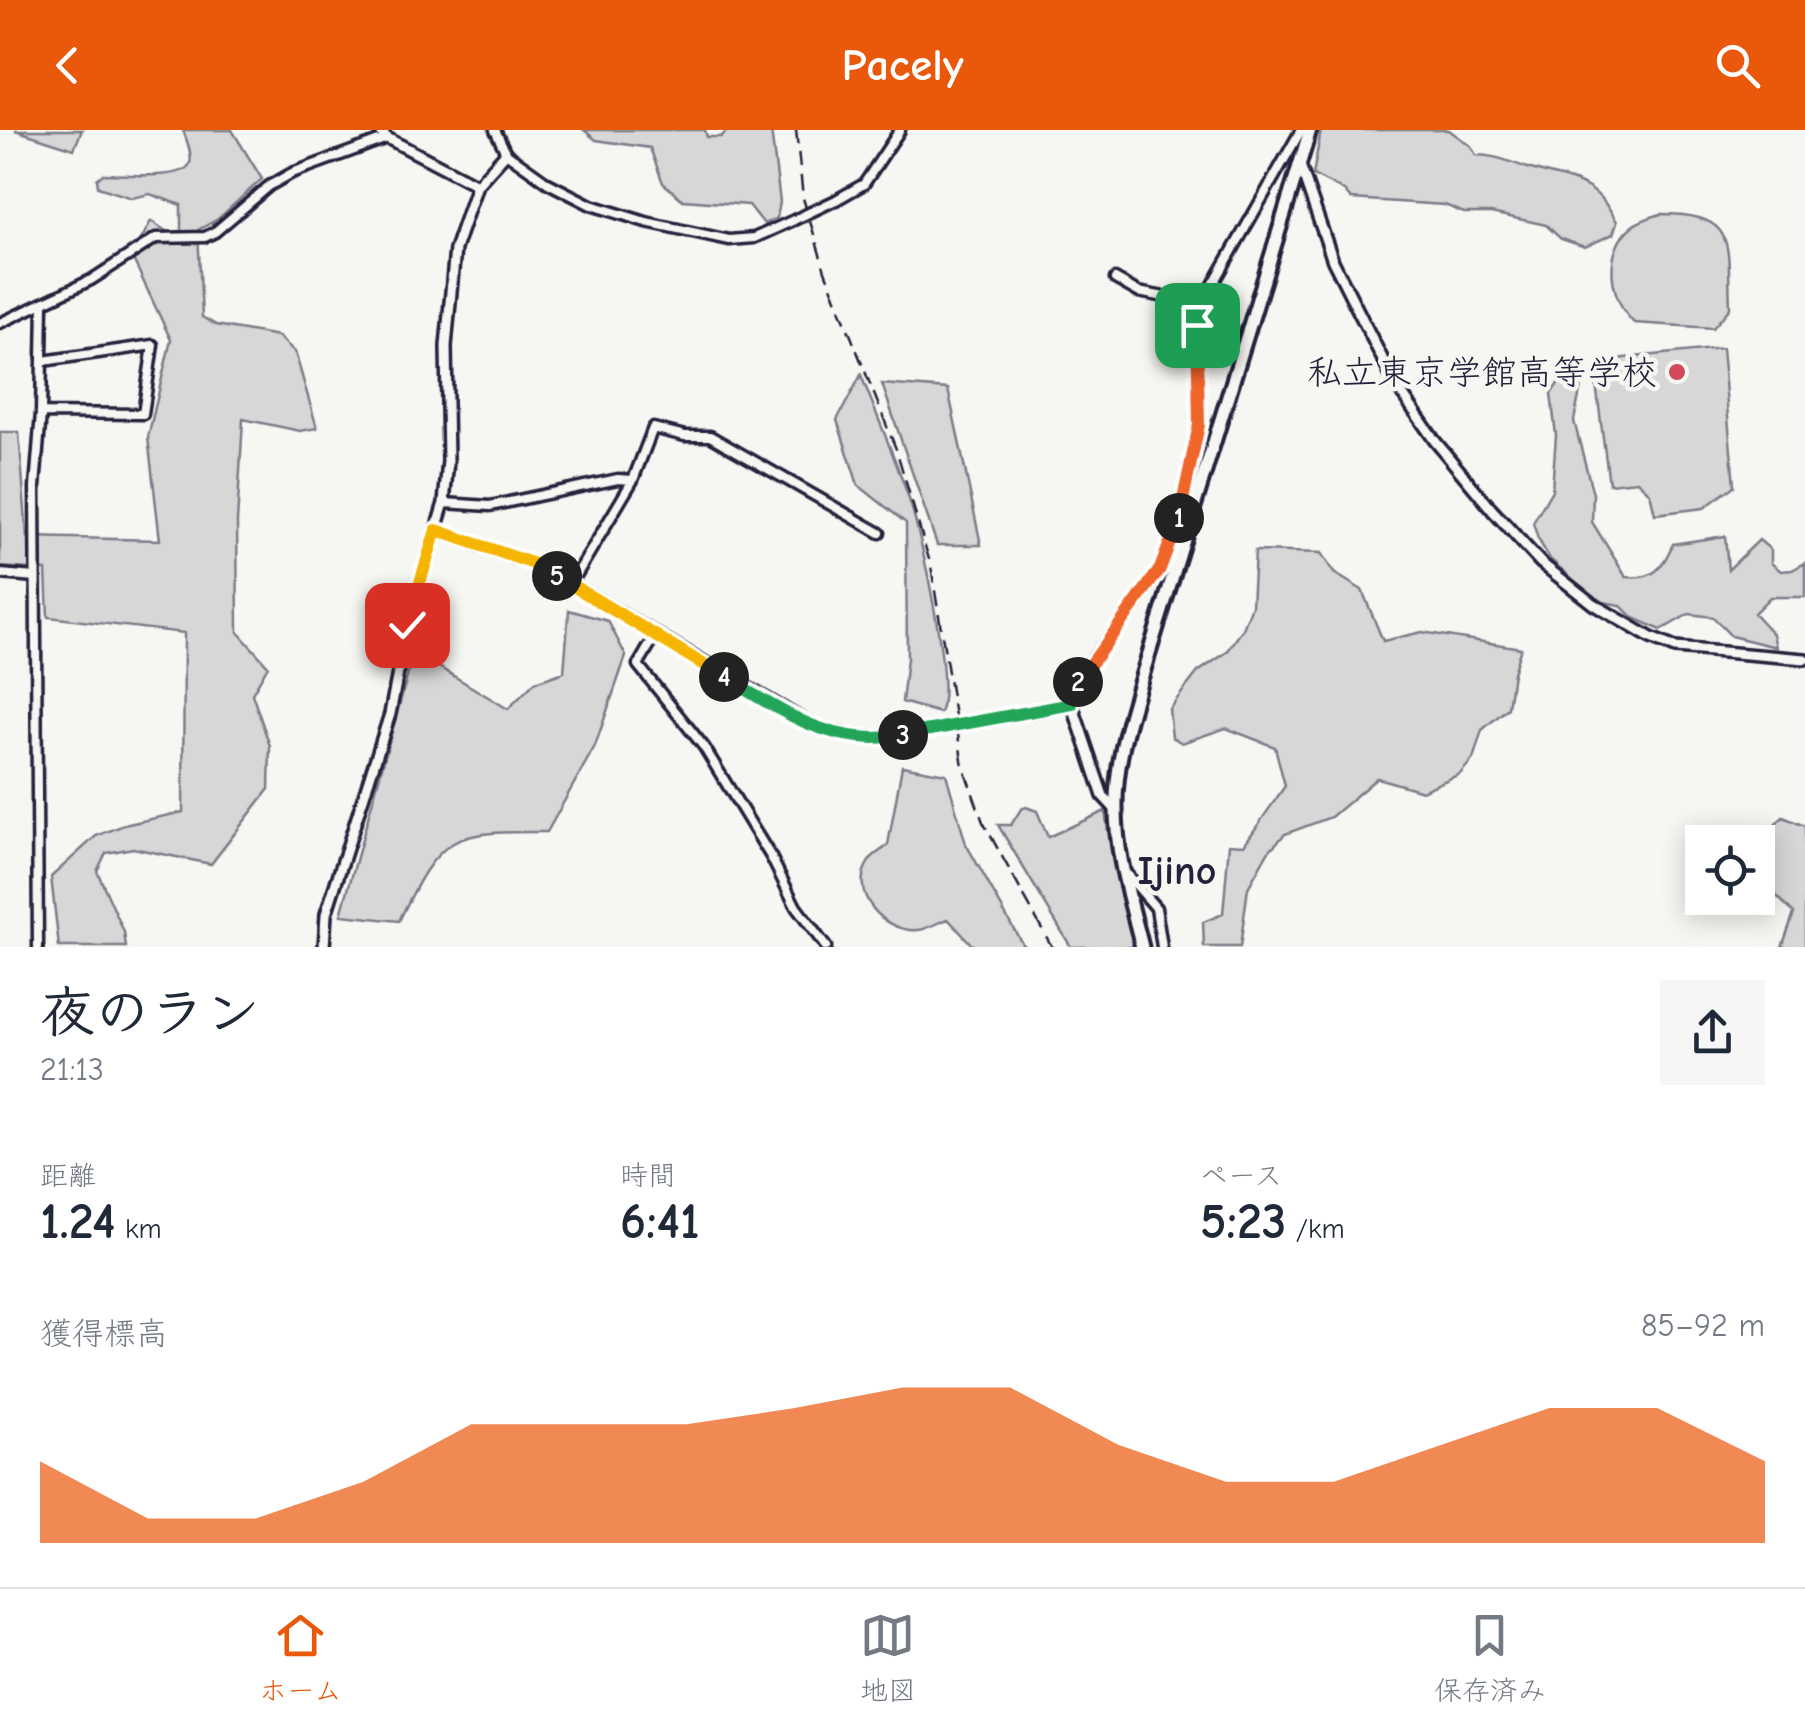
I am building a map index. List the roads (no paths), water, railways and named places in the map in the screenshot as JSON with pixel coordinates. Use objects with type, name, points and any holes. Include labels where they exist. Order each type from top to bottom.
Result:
[{"type":"highway","points":[[1142,947],[1124,870],[1116,810],[1121,754],[1299,162],[1301,144],[1310,130]]},
{"type":"street","points":[[495,130],[506,154],[591,206],[730,240],[754,238],[864,184],[900,130]]},
{"type":"street","points":[[1116,810],[1102,796],[1072,704],[1080,679],[1167,556],[1199,425],[1197,325],[1202,304],[1301,144],[1301,130]]},
{"type":"street","points":[[0,324],[118,266],[156,238],[215,232],[270,186],[292,173],[382,142],[383,134],[478,185]]},
{"type":"street","points":[[324,947],[326,914],[390,714],[407,625],[444,503],[448,461],[446,346],[460,230],[478,185],[506,154]]},
{"type":"street","points":[[1299,162],[1333,261],[1394,382],[1492,512],[1541,563],[1593,604],[1676,648],[1805,659]]},
{"type":"street","points":[[1114,279],[1138,292],[1202,304]]},
{"type":"street","points":[[38,947],[40,792],[34,487],[41,413],[42,304]]},
{"type":"street","points":[[41,413],[142,414],[154,345],[42,361]]},
{"type":"street","points":[[572,584],[633,480],[653,428],[684,436],[710,436],[880,534]]},
{"type":"street","points":[[444,503],[490,506],[618,479],[633,480]]},
{"type":"street","points":[[436,530],[540,566],[782,711],[848,738],[876,740],[1072,704]]},
{"type":"street","points":[[0,574],[35,577]]},
{"type":"street","points":[[655,636],[638,665],[704,747],[796,907],[826,947]]},
{"type":"street","points":[[1124,870],[1156,908],[1162,947]]},
{"type":"railway","points":[[796,130],[803,198],[825,271],[896,449],[931,566],[963,766],[983,822],[1052,947]]},
{"type":"place","name":"私立東京学館高等学校","points":[[1677,372]]},
{"type":"district","name":"Ijino","points":[[1177,870]]}]
